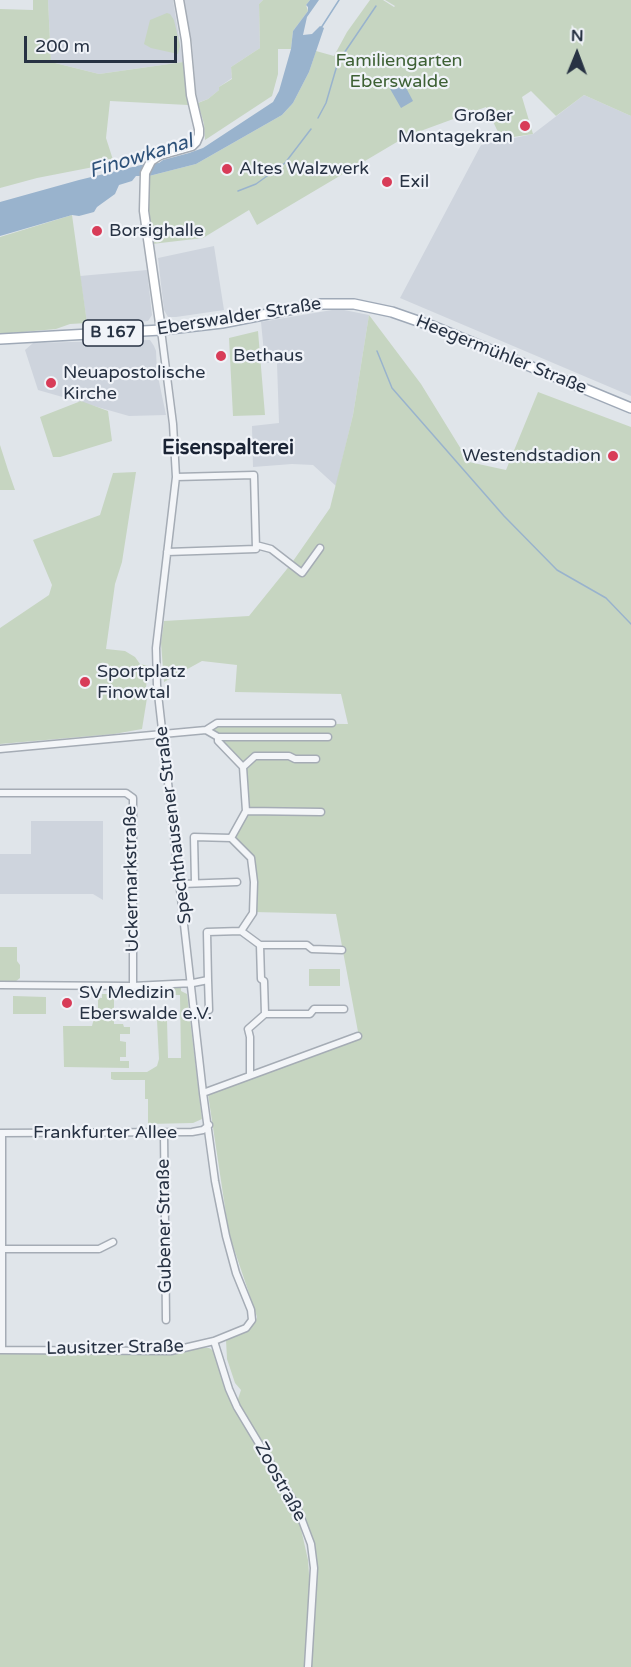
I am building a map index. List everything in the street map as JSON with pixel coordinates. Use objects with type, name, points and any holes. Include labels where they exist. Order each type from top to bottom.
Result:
[{"type":"main road","points":[[161,330],[144,211],[144,179],[152,161],[160,155],[186,148],[196,142],[199,129],[190,95],[186,40],[179,0]]},
{"type":"main road","name":"Eberswalder Straße","points":[[0,339],[161,330],[222,323],[319,304],[350,303],[370,306]]},
{"type":"main road","name":"Heegermühler Straße","points":[[370,306],[435,327],[631,408]]},
{"type":"street","name":"Spechthausener Straße","points":[[161,330],[173,424],[176,477],[156,648],[158,685],[193,983],[203,1093],[215,1180],[236,1273],[253,1314]]},
{"type":"street","points":[[176,477],[254,475],[256,547]]},
{"type":"street","points":[[167,552],[256,547],[271,549],[302,573],[321,548]]},
{"type":"street","points":[[0,749],[206,730],[217,723],[332,723]]},
{"type":"street","points":[[315,723],[315,737]]},
{"type":"street","points":[[206,730],[218,737],[328,737]]},
{"type":"street","points":[[218,737],[218,741],[243,767],[246,811],[231,838]]},
{"type":"street","points":[[243,767],[255,756],[316,759]]},
{"type":"street","name":"Uckermarkstraße","points":[[0,793],[126,793],[133,798],[133,986]]},
{"type":"street","points":[[246,811],[321,812]]},
{"type":"street","points":[[195,882],[194,837],[231,838],[251,858],[254,882],[253,913],[241,931]]},
{"type":"street","points":[[181,884],[237,882]]},
{"type":"street","points":[[209,1010],[207,932],[241,931],[260,945],[307,945],[312,950],[342,950]]},
{"type":"street","points":[[260,945],[265,1014]]},
{"type":"street","points":[[0,985],[133,986],[208,980]]},
{"type":"street","points":[[250,1074],[248,1029],[265,1014],[310,1014],[314,1009],[344,1009]]},
{"type":"street","points":[[203,1093],[358,1036]]},
{"type":"street","name":"Frankfurter Allee","points":[[1,1133],[192,1132],[203,1130],[209,1125]]},
{"type":"street","name":"Gubener Straße","points":[[164,1132],[166,1320]]},
{"type":"street","points":[[1,1133],[1,1350]]},
{"type":"street","points":[[2,1249],[99,1249],[113,1242]]},
{"type":"street","name":"Lausitzer Straße","points":[[1,1350],[171,1351],[214,1341],[246,1328],[251,1324],[253,1314]]},
{"type":"street","name":"Zoostraße","points":[[214,1341],[237,1407],[297,1507],[311,1544],[314,1568],[308,1667]]},
{"type":"shaded area","points":[[48,0],[173,0],[183,62],[99,74],[51,62]]},
{"type":"shaded area","points":[[183,0],[263,0],[259,4],[260,48],[231,67],[232,78],[208,99],[197,103],[192,43]]},
{"type":"shaded area","points":[[584,95],[631,116],[631,396],[400,298],[481,145],[533,134]]},
{"type":"shaded area","points":[[214,246],[224,310],[168,317],[164,310],[158,258]]},
{"type":"shaded area","points":[[147,270],[152,315],[148,321],[109,326],[87,323],[80,276]]},
{"type":"shaded area","points":[[332,310],[369,315],[353,415],[336,486],[313,465],[253,467],[252,426],[279,423],[277,363],[265,363],[261,322]]},
{"type":"shaded area","points":[[150,340],[156,351],[157,372],[166,415],[129,416],[38,390],[25,350],[33,343]]},
{"type":"shaded area","points":[[31,821],[103,821],[103,900],[93,894],[0,894],[0,854],[31,854]]},
{"type":"green space","points":[[33,0],[48,0],[51,62],[99,74],[183,62],[188,105],[110,101],[106,138],[114,163],[37,178],[0,188],[0,9],[33,10]]},
{"type":"green space","points":[[263,0],[310,0],[306,5],[308,11],[293,31],[291,49],[278,49],[278,74],[272,96],[205,140],[204,124],[198,103],[208,99],[219,90],[219,87],[232,79],[231,67],[260,48],[259,4]]},
{"type":"green space","name":"Familiengarten Eberswalde","points":[[370,0],[383,0],[394,7],[385,0],[631,0],[631,116],[584,95],[556,116],[531,91],[522,97],[533,134],[507,138],[498,132],[486,107],[407,136],[257,225],[249,210],[203,238],[152,244],[147,188],[149,176],[196,164],[282,115],[293,103],[309,72],[316,51],[334,56],[347,32]]},
{"type":"green space","points":[[167,13],[174,20],[180,46],[178,54],[151,48],[144,44],[150,20]]},
{"type":"green space","points":[[72,215],[87,323],[70,324],[56,329],[0,334],[0,237]]},
{"type":"green space","points":[[369,315],[421,384],[469,462],[506,470],[538,392],[631,427],[631,1667],[312,1667],[312,1541],[237,1402],[241,1390],[235,1383],[227,1359],[226,1340],[247,1330],[255,1323],[257,1317],[229,1234],[208,1094],[359,1037],[336,914],[254,912],[253,857],[235,837],[247,808],[243,767],[206,730],[217,723],[348,724],[341,694],[235,692],[237,665],[202,661],[164,682],[161,643],[164,621],[249,616],[291,564],[330,508],[353,415]]},
{"type":"green space","points":[[258,331],[265,415],[233,416],[229,338]]},
{"type":"green space","points":[[81,401],[108,411],[112,441],[60,457],[53,457],[40,417]]},
{"type":"green space","points":[[0,445],[8,470],[15,490],[0,490]]},
{"type":"green space","points":[[136,472],[122,562],[115,584],[106,649],[125,651],[135,657],[140,664],[148,666],[146,688],[148,688],[142,729],[114,734],[0,744],[0,628],[49,595],[52,585],[33,540],[100,515],[113,473]]},
{"type":"green space","points":[[0,947],[17,947],[20,978],[15,982],[0,982]]},
{"type":"green space","points":[[309,969],[340,969],[340,986],[309,986]]},
{"type":"green space","points":[[181,985],[181,991],[187,994],[202,1119],[193,1123],[148,1124],[145,1080],[114,1080],[111,1079],[111,1072],[147,1072],[157,1066],[159,1059],[157,1020],[167,1020],[168,1058],[181,1058],[180,995],[169,995],[168,989],[147,990],[147,986]]},
{"type":"green space","points":[[102,994],[114,994],[114,1024],[130,1027],[130,1034],[120,1034],[120,1041],[126,1042],[126,1057],[120,1057],[120,1061],[129,1061],[129,1068],[64,1067],[63,1026],[92,1026],[98,1011],[98,998],[102,998]]},
{"type":"green space","points":[[13,996],[46,997],[46,1014],[13,1014]]},
{"type":"green space","points":[[197,1347],[214,1351],[232,1400],[247,1430],[299,1520],[308,1560],[310,1589],[306,1667],[0,1667],[0,1350],[171,1351]]},
{"type":"water","points":[[310,0],[319,0],[307,17],[303,35],[312,34],[320,26],[324,28],[309,72],[293,103],[282,115],[196,164],[149,176],[136,176],[132,181],[119,185],[115,194],[97,207],[94,212],[79,216],[72,215],[0,236],[0,202],[79,180],[145,164],[159,163],[203,148],[273,102],[279,91],[291,49],[293,31],[308,11],[306,5]]},
{"type":"water","points":[[402,80],[413,101],[401,108],[389,87]]},
{"type":"waterway","points":[[321,28],[339,0]]},
{"type":"waterway","points":[[318,118],[326,103],[338,62],[376,6]]},
{"type":"waterway","points":[[238,191],[256,184],[285,163],[311,129]]},
{"type":"waterway","points":[[377,351],[392,388],[504,516],[557,570],[606,598],[631,624]]},
{"type":"place","name":"Großer Montagekran","points":[[525,126]]},
{"type":"place","name":"Altes Walzwerk","points":[[227,169]]},
{"type":"place","name":"Exil","points":[[387,182]]},
{"type":"place","name":"Borsighalle","points":[[97,231]]},
{"type":"place","name":"Bethaus","points":[[221,356]]},
{"type":"place","name":"Neuapostolische Kirche","points":[[51,383]]},
{"type":"place","name":"Westendstadion","points":[[613,456]]},
{"type":"place","name":"Sportplatz Finowtal","points":[[85,682]]},
{"type":"place","name":"SV Medizin Eberswalde e.V.","points":[[67,1003]]},
{"type":"district","name":"Eisenspalterei","points":[[228,449]]},
{"type":"water label","name":"Finowkanal","points":[[141,157]]}]
